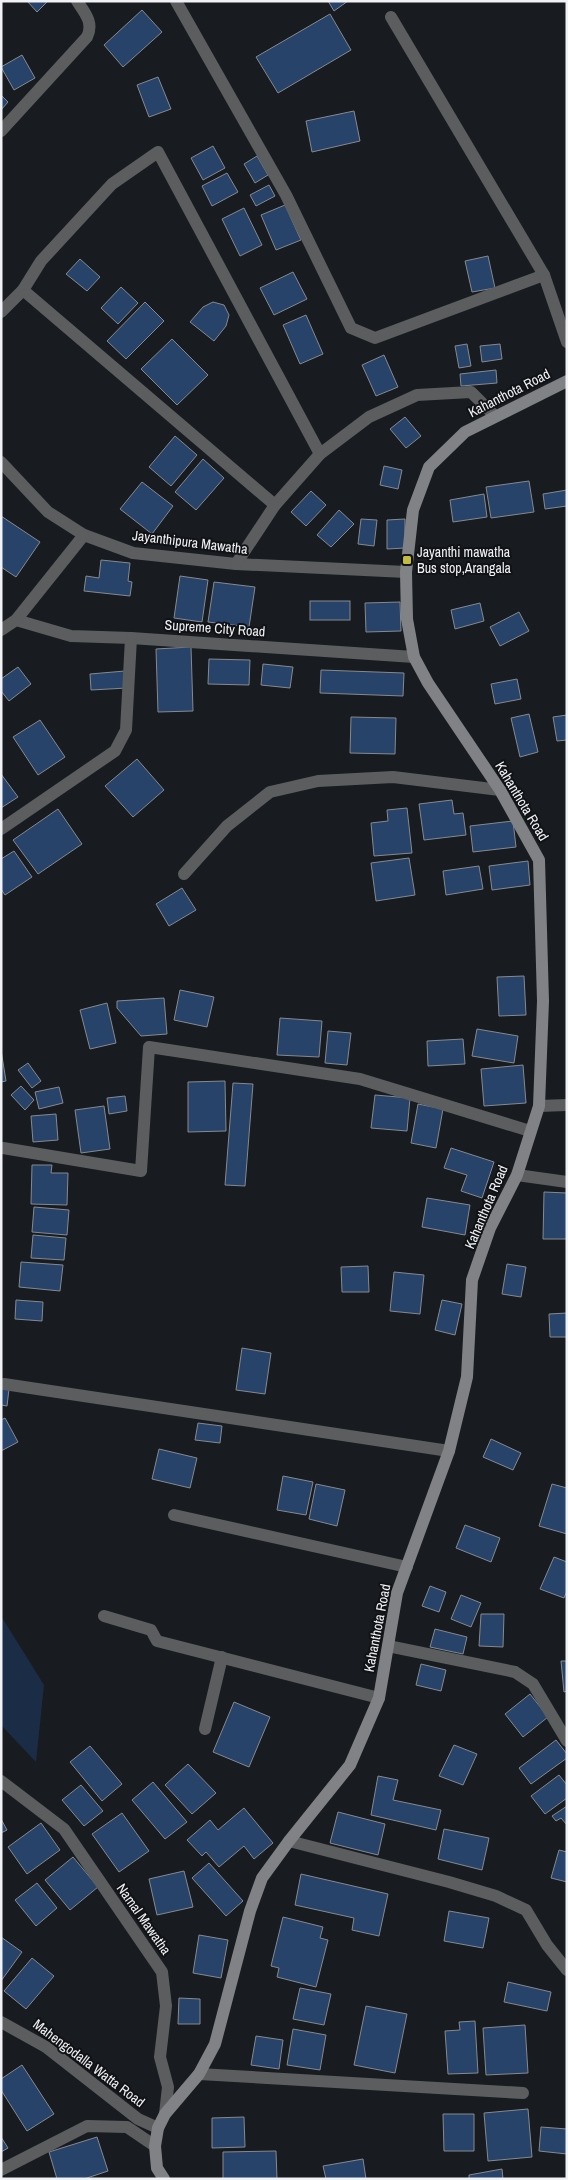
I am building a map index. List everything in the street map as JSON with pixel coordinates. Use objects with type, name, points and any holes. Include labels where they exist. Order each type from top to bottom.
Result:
[{"type":"main road","name":"Kahanthota Road","points":[[164,2179],[158,2168],[155,2146],[158,2128],[165,2114],[199,2074],[216,2044],[250,1911],[262,1878],[350,1765],[379,1698],[397,1593],[450,1451],[467,1377],[472,1280],[490,1228],[517,1175],[539,1106],[543,1001],[539,860],[500,790],[428,683],[414,657],[407,619],[406,572],[413,510],[429,467],[465,432],[567,381]]},
{"type":"street","points":[[1,131],[86,37],[90,30],[90,22],[78,1]]},
{"type":"street","points":[[176,1],[286,194],[351,328],[375,338],[544,275]]},
{"type":"street","points":[[391,17],[544,275],[567,342]]},
{"type":"street","points":[[1,312],[23,290],[41,261],[112,184],[158,152],[320,454]]},
{"type":"street","points":[[23,290],[275,505]]},
{"type":"street","points":[[236,564],[275,505],[320,454],[369,417],[417,395],[471,392],[495,416]]},
{"type":"street","name":"Jayanthipura Mawatha","points":[[1,462],[48,512],[84,536],[133,552],[236,564],[406,572]]},
{"type":"street","points":[[1,630],[16,620],[84,536]]},
{"type":"street","name":"Supreme City Road","points":[[16,620],[71,636],[131,638],[414,657]]},
{"type":"street","points":[[1,829],[115,750],[126,730],[131,638]]},
{"type":"street","points":[[184,874],[226,826],[270,792],[318,782],[393,777],[500,790]]},
{"type":"street","points":[[3,1148],[141,1171],[149,1047],[360,1079],[530,1131]]},
{"type":"street","points":[[539,1106],[567,1105]]},
{"type":"street","points":[[517,1175],[567,1182]]},
{"type":"street","points":[[4,1384],[450,1451]]},
{"type":"street","points":[[174,1515],[407,1567]]},
{"type":"street","points":[[104,1616],[151,1630],[157,1641],[379,1698]]},
{"type":"street","points":[[388,1646],[514,1672],[533,1684],[567,1741]]},
{"type":"street","points":[[205,1729],[222,1657]]},
{"type":"street","name":"Namal Mawatha","points":[[1,1781],[64,1829],[162,1972],[166,2006],[160,2057],[168,2087],[165,2114]]},
{"type":"street","points":[[289,1841],[449,1882],[503,1900],[526,1910],[547,1945],[567,1970]]},
{"type":"street","name":"Mahengodalla Watta Road","points":[[1,2022],[46,2047],[138,2120],[158,2128]]},
{"type":"street","points":[[199,2074],[523,2093]]},
{"type":"street","points":[[1,2170],[87,2126],[127,2127],[155,2146]]},
{"type":"shaded area","points":[[1,1616],[44,1685],[36,1762],[1,1725]]},
{"type":"building","points":[[27,1],[48,1],[37,12]]},
{"type":"building","points":[[328,1],[348,1],[334,11]]},
{"type":"building","points":[[142,10],[162,32],[123,67],[104,45]]},
{"type":"building","points":[[330,14],[351,50],[278,93],[256,57]]},
{"type":"building","points":[[22,55],[35,78],[14,90],[1,67]]},
{"type":"building","points":[[158,77],[171,109],[149,117],[137,85]]},
{"type":"building","points":[[1,95],[8,102],[1,110]]},
{"type":"building","points":[[354,111],[360,141],[312,152],[306,121]]},
{"type":"building","points":[[213,146],[225,168],[203,180],[191,158]]},
{"type":"building","points":[[257,156],[268,175],[255,183],[244,164]]},
{"type":"building","points":[[227,173],[238,192],[212,206],[202,186]]},
{"type":"building","points":[[269,185],[275,196],[256,206],[250,195]]},
{"type":"building","points":[[285,205],[301,240],[276,250],[261,215]]},
{"type":"building","points":[[244,208],[262,245],[240,256],[222,219]]},
{"type":"building","points":[[488,256],[495,288],[472,292],[465,261]]},
{"type":"building","points":[[80,259],[100,277],[87,291],[66,274]]},
{"type":"building","points":[[293,272],[307,299],[274,315],[260,288]]},
{"type":"building","points":[[121,287],[138,303],[118,324],[101,308]]},
{"type":"building","points":[[145,302],[164,321],[126,359],[107,341]]},
{"type":"building","points":[[213,302],[224,305],[229,315],[226,326],[214,341],[190,322],[203,307]]},
{"type":"building","points":[[306,315],[323,354],[300,364],[283,325]]},
{"type":"building","points":[[172,339],[208,375],[177,405],[141,369]]},
{"type":"building","points":[[467,344],[471,366],[459,368],[455,346]]},
{"type":"building","points":[[500,344],[502,359],[482,362],[480,346]]},
{"type":"building","points":[[384,355],[398,387],[376,396],[362,365]]},
{"type":"building","points":[[496,370],[497,383],[461,386],[460,374]]},
{"type":"building","points":[[405,417],[421,436],[406,448],[390,429]]},
{"type":"building","points":[[175,436],[197,455],[171,486],[149,467]]},
{"type":"building","points":[[203,459],[224,478],[196,510],[175,492]]},
{"type":"building","points":[[384,466],[402,470],[398,489],[380,485]]},
{"type":"building","points":[[529,481],[534,512],[491,518],[486,487]]},
{"type":"building","points":[[142,482],[173,506],[152,534],[120,509]]},
{"type":"building","points":[[567,490],[567,506],[545,509],[543,494]]},
{"type":"building","points":[[311,491],[326,505],[306,526],[291,512]]},
{"type":"building","points":[[484,494],[487,517],[453,522],[450,500]]},
{"type":"building","points":[[339,510],[354,524],[331,547],[317,535]]},
{"type":"building","points":[[1,516],[40,542],[16,577],[1,567]]},
{"type":"building","points":[[361,519],[377,520],[374,546],[358,544]]},
{"type":"building","points":[[405,519],[405,548],[387,549],[387,520]]},
{"type":"building","points":[[101,560],[130,563],[128,581],[132,582],[130,596],[84,591],[86,576],[99,578]]},
{"type":"building","points":[[180,576],[208,580],[202,622],[174,618]]},
{"type":"building","points":[[214,582],[255,587],[249,627],[208,622]]},
{"type":"building","points":[[310,601],[350,601],[350,620],[310,620]]},
{"type":"building","points":[[400,602],[401,631],[366,632],[365,603]]},
{"type":"building","points":[[480,603],[484,621],[455,629],[451,610]]},
{"type":"building","points":[[519,612],[529,631],[500,646],[490,627]]},
{"type":"building","points":[[191,647],[193,711],[158,712],[156,649]]},
{"type":"building","points":[[209,659],[250,660],[249,685],[208,684]]},
{"type":"building","points":[[263,664],[293,667],[290,688],[261,685]]},
{"type":"building","points":[[18,667],[31,684],[9,701],[1,691],[1,679]]},
{"type":"building","points":[[321,670],[404,673],[403,696],[320,693]]},
{"type":"building","points":[[125,671],[127,688],[91,690],[90,674]]},
{"type":"building","points":[[517,679],[521,699],[495,704],[491,684]]},
{"type":"building","points":[[529,714],[538,752],[520,757],[511,718]]},
{"type":"building","points":[[567,715],[567,740],[557,741],[553,717]]},
{"type":"building","points":[[351,717],[396,718],[395,754],[350,753]]},
{"type":"building","points":[[40,720],[65,757],[38,775],[13,737]]},
{"type":"building","points":[[137,759],[164,790],[133,817],[105,786]]},
{"type":"building","points":[[1,774],[18,797],[1,808]]},
{"type":"building","points":[[452,800],[454,814],[463,813],[466,835],[424,840],[419,804]]},
{"type":"building","points":[[407,808],[412,853],[374,856],[371,823],[388,821],[387,810]]},
{"type":"building","points":[[58,809],[82,844],[38,874],[13,840]]},
{"type":"building","points":[[513,821],[516,847],[473,852],[470,826]]},
{"type":"building","points":[[14,851],[32,877],[5,895],[1,889],[1,859]]},
{"type":"building","points":[[409,858],[415,895],[376,901],[371,863]]},
{"type":"building","points":[[528,861],[530,885],[492,890],[489,866]]},
{"type":"building","points":[[479,866],[483,889],[446,895],[443,871]]},
{"type":"building","points":[[182,888],[196,910],[169,926],[156,904]]},
{"type":"building","points":[[524,976],[526,1015],[499,1016],[497,977]]},
{"type":"building","points":[[180,990],[214,997],[207,1027],[174,1020]]},
{"type":"building","points":[[164,998],[167,1034],[141,1036],[117,1008],[117,1001]]},
{"type":"building","points":[[107,1003],[116,1043],[90,1049],[80,1010]]},
{"type":"building","points":[[280,1018],[322,1021],[319,1057],[277,1055]]},
{"type":"building","points":[[477,1029],[518,1036],[514,1063],[472,1056]]},
{"type":"building","points":[[328,1031],[351,1033],[347,1065],[325,1063]]},
{"type":"building","points":[[463,1039],[465,1064],[428,1066],[427,1041]]},
{"type":"building","points":[[1,1050],[6,1081],[1,1082]]},
{"type":"building","points":[[28,1063],[41,1081],[32,1088],[18,1070]]},
{"type":"building","points":[[523,1065],[526,1103],[484,1106],[481,1069]]},
{"type":"building","points":[[225,1081],[226,1131],[188,1132],[188,1082]]},
{"type":"building","points":[[233,1083],[253,1084],[245,1186],[225,1185]]},
{"type":"building","points":[[21,1086],[34,1100],[25,1110],[11,1095]]},
{"type":"building","points":[[59,1087],[63,1103],[39,1109],[35,1092]]},
{"type":"building","points":[[375,1095],[410,1098],[407,1131],[371,1128]]},
{"type":"building","points":[[125,1096],[127,1111],[109,1114],[107,1098]]},
{"type":"building","points":[[418,1104],[443,1109],[436,1148],[411,1143]]},
{"type":"building","points":[[104,1106],[110,1149],[81,1153],[75,1110]]},
{"type":"building","points":[[56,1114],[58,1140],[33,1142],[31,1116]]},
{"type":"building","points":[[451,1148],[494,1162],[482,1198],[461,1191],[467,1175],[444,1168]]},
{"type":"building","points":[[32,1165],[52,1165],[51,1173],[68,1173],[67,1205],[31,1204]]},
{"type":"building","points":[[544,1192],[567,1193],[567,1239],[543,1239]]},
{"type":"building","points":[[427,1198],[470,1205],[465,1235],[422,1227]]},
{"type":"building","points":[[34,1207],[69,1210],[67,1235],[32,1232]]},
{"type":"building","points":[[33,1235],[66,1238],[64,1260],[31,1258]]},
{"type":"building","points":[[21,1262],[63,1265],[60,1291],[19,1287]]},
{"type":"building","points":[[507,1264],[526,1267],[521,1297],[502,1294]]},
{"type":"building","points":[[368,1266],[369,1292],[342,1292],[341,1267]]},
{"type":"building","points":[[394,1272],[424,1275],[420,1314],[390,1311]]},
{"type":"building","points":[[16,1300],[43,1302],[42,1321],[15,1319]]},
{"type":"building","points":[[442,1300],[462,1304],[455,1335],[435,1330]]},
{"type":"building","points":[[567,1313],[567,1337],[550,1337],[549,1314]]},
{"type":"building","points":[[242,1348],[271,1353],[265,1394],[236,1390]]},
{"type":"building","points":[[1,1388],[9,1389],[7,1406],[1,1405]]},
{"type":"building","points":[[5,1418],[18,1442],[1,1451],[1,1420]]},
{"type":"building","points":[[198,1423],[222,1426],[220,1443],[195,1440]]},
{"type":"building","points":[[491,1439],[521,1453],[513,1470],[483,1457]]},
{"type":"building","points":[[159,1449],[197,1458],[190,1488],[152,1479]]},
{"type":"building","points":[[283,1476],[313,1482],[306,1515],[277,1510]]},
{"type":"building","points":[[316,1484],[345,1490],[337,1526],[309,1519]]},
{"type":"building","points":[[552,1484],[567,1488],[567,1534],[539,1526]]},
{"type":"building","points":[[465,1525],[500,1538],[491,1562],[456,1548]]},
{"type":"building","points":[[554,1557],[567,1562],[567,1591],[564,1598],[540,1589]]},
{"type":"building","points":[[430,1586],[446,1592],[439,1612],[422,1606]]},
{"type":"building","points":[[461,1595],[481,1603],[471,1627],[451,1619]]},
{"type":"building","points":[[481,1614],[504,1614],[503,1647],[479,1646]]},
{"type":"building","points":[[435,1629],[467,1637],[463,1654],[430,1647]]},
{"type":"building","points":[[561,1661],[567,1661],[567,1691],[564,1692]]},
{"type":"building","points":[[421,1664],[446,1670],[441,1691],[416,1685]]},
{"type":"building","points":[[530,1694],[548,1717],[523,1737],[505,1714]]},
{"type":"building","points":[[234,1702],[270,1717],[249,1767],[213,1752]]},
{"type":"building","points":[[556,1740],[567,1754],[567,1758],[531,1784],[519,1768]]},
{"type":"building","points":[[454,1745],[477,1754],[463,1785],[439,1776]]},
{"type":"building","points":[[90,1746],[122,1784],[102,1801],[70,1762]]},
{"type":"building","points":[[188,1764],[216,1793],[192,1814],[165,1785]]},
{"type":"building","points":[[559,1775],[567,1785],[567,1798],[545,1814],[531,1796]]},
{"type":"building","points":[[378,1776],[398,1780],[393,1800],[441,1810],[436,1830],[371,1815]]},
{"type":"building","points":[[153,1782],[187,1822],[165,1839],[132,1800]]},
{"type":"building","points":[[81,1785],[103,1811],[84,1826],[62,1800]]},
{"type":"building","points":[[567,1806],[567,1825],[561,1818],[556,1821],[552,1816]]},
{"type":"building","points":[[244,1808],[273,1843],[254,1859],[244,1846],[219,1867],[206,1852],[202,1856],[187,1840],[210,1820],[218,1830]]},
{"type":"building","points":[[338,1812],[385,1824],[378,1855],[330,1843]]},
{"type":"building","points":[[122,1813],[149,1851],[119,1872],[92,1834]]},
{"type":"building","points":[[1,1819],[7,1830],[1,1833]]},
{"type":"building","points":[[41,1823],[60,1850],[27,1874],[8,1847]]},
{"type":"building","points":[[444,1829],[489,1838],[482,1870],[438,1859]]},
{"type":"building","points":[[559,1850],[567,1852],[567,1882],[551,1878]]},
{"type":"building","points":[[73,1857],[98,1887],[70,1910],[45,1880]]},
{"type":"building","points":[[209,1863],[243,1901],[226,1916],[192,1878]]},
{"type":"building","points":[[184,1871],[193,1907],[157,1915],[149,1879]]},
{"type":"building","points":[[301,1874],[388,1894],[379,1936],[352,1930],[354,1918],[295,1905]]},
{"type":"building","points":[[37,1883],[57,1908],[36,1926],[15,1900]]},
{"type":"building","points":[[449,1911],[489,1918],[483,1948],[444,1941]]},
{"type":"building","points":[[283,1917],[323,1927],[320,1938],[328,1940],[316,1987],[277,1977],[279,1968],[271,1966]]},
{"type":"building","points":[[199,1935],[228,1940],[221,1978],[193,1973]]},
{"type":"building","points":[[1,1937],[22,1952],[1,1981]]},
{"type":"building","points":[[32,1958],[54,1976],[26,2009],[4,1991]]},
{"type":"building","points":[[508,1982],[551,1992],[547,2011],[504,2002]]},
{"type":"building","points":[[300,1988],[331,1994],[324,2025],[293,2019]]},
{"type":"building","points":[[179,1998],[200,1999],[200,2024],[178,2024]]},
{"type":"building","points":[[366,2006],[407,2014],[395,2073],[354,2065]]},
{"type":"building","points":[[475,2021],[478,2073],[448,2074],[445,2031],[460,2030],[459,2022]]},
{"type":"building","points":[[525,2025],[528,2073],[486,2075],[483,2028]]},
{"type":"building","points":[[293,2029],[326,2035],[320,2070],[287,2065]]},
{"type":"building","points":[[256,2036],[283,2040],[279,2069],[251,2065]]},
{"type":"building","points":[[22,2065],[54,2114],[27,2131],[1,2090],[1,2079]]},
{"type":"building","points":[[528,2109],[532,2157],[488,2161],[484,2113]]},
{"type":"building","points":[[443,2114],[474,2114],[474,2151],[444,2151]]},
{"type":"building","points":[[244,2117],[245,2147],[212,2148],[212,2118]]},
{"type":"building","points":[[541,2127],[567,2129],[567,2154],[539,2151]]},
{"type":"building","points":[[1,2137],[8,2148],[1,2152]]},
{"type":"building","points":[[97,2137],[108,2171],[84,2179],[57,2179],[49,2152]]},
{"type":"building","points":[[276,2151],[277,2179],[223,2179],[223,2152]]},
{"type":"building","points":[[363,2159],[366,2179],[326,2179],[323,2166]]},
{"type":"building","points":[[502,2169],[503,2179],[469,2179],[469,2175]]},
{"type":"place","name":"Jayanthi mawatha Bus stop,Arangala","points":[[407,560]]}]
